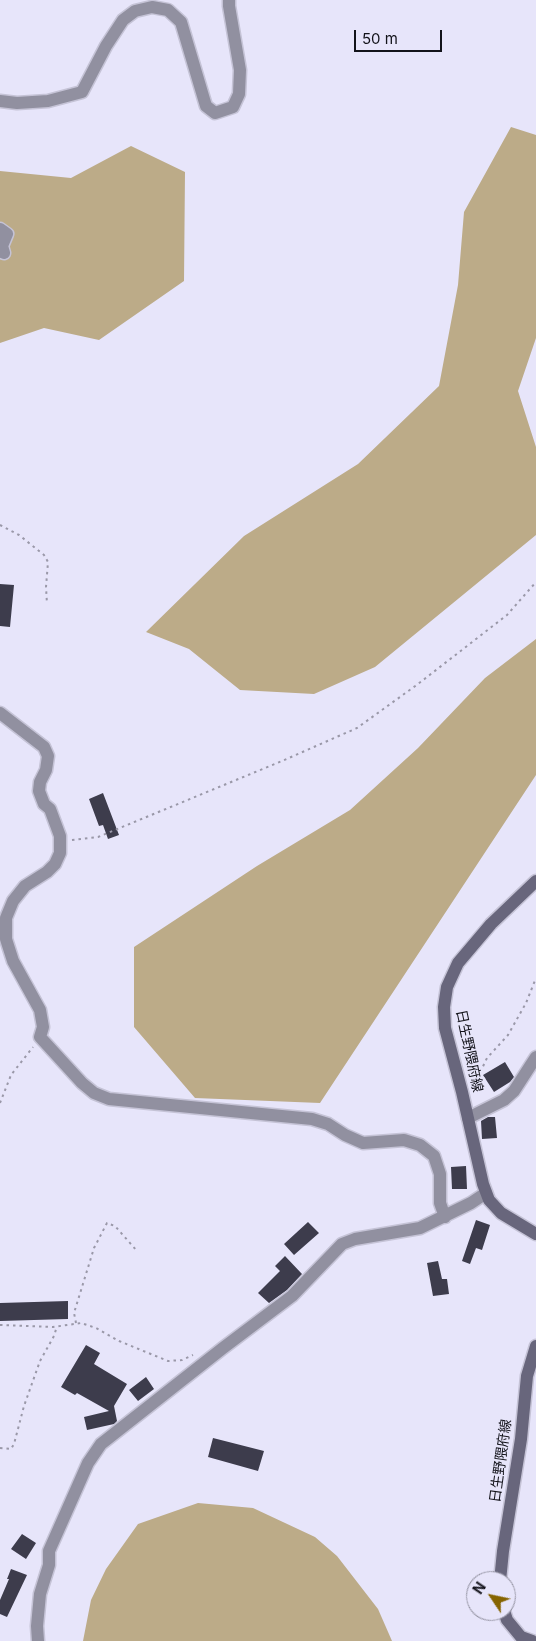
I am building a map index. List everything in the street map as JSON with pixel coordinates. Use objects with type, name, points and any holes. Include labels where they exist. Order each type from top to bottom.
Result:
[{"type":"main road","name":"日生野隈府線","points":[[536,880],[491,924],[458,963],[446,987],[444,1007],[446,1028],[486,1193],[489,1200],[501,1213],[536,1234]]},
{"type":"main road","name":"日生野隈府線","points":[[501,1571],[521,1439],[527,1376],[536,1346]]},
{"type":"main road","points":[[508,1621],[521,1637],[532,1641]]},
{"type":"street","points":[[0,101],[17,104],[48,100],[82,92],[106,46],[123,20],[135,11],[152,7],[168,10],[181,22],[206,106],[215,113],[233,108],[239,94],[240,70],[229,0]]},
{"type":"street","points":[[0,229],[8,234],[2,246],[4,253],[0,251]]},
{"type":"street","points":[[0,713],[44,747],[48,756],[46,770],[40,782],[39,791],[44,804],[50,809],[60,836],[60,854],[55,864],[47,872],[25,886],[13,901],[6,918],[6,939],[14,961],[40,1010],[43,1027],[40,1038],[82,1083],[94,1092],[109,1099],[312,1119],[328,1124],[345,1135],[363,1143],[404,1140],[420,1145],[434,1156],[440,1174],[440,1203],[445,1217]]},
{"type":"street","points":[[468,1118],[504,1100],[514,1091],[536,1057]]},
{"type":"street","points":[[38,1641],[37,1626],[40,1594],[50,1566],[49,1551],[88,1463],[101,1444],[292,1296],[342,1244],[356,1239],[420,1228],[471,1204],[486,1193]]},
{"type":"street","points":[[32,1641],[37,1626]]},
{"type":"path","points":[[0,525],[19,535],[44,555],[48,562],[46,586],[48,604]]},
{"type":"path","points":[[60,836],[75,841],[98,837],[273,765],[357,728],[418,684],[507,615],[536,582]]},
{"type":"path","points":[[460,1085],[477,1079],[487,1058],[508,1035],[526,1003],[536,978]]},
{"type":"path","points":[[0,1103],[11,1075],[40,1038]]},
{"type":"path","points":[[76,1323],[74,1313],[94,1248],[108,1223],[115,1226],[138,1251]]},
{"type":"path","points":[[0,1325],[57,1326],[81,1323],[168,1361],[182,1360],[198,1352]]},
{"type":"path","points":[[0,1448],[11,1449],[14,1444],[24,1406],[40,1361],[54,1336],[57,1326]]},
{"type":"shaded area","points":[[511,127],[536,135],[536,338],[518,391],[536,447],[536,535],[375,667],[314,694],[240,690],[189,649],[146,632],[244,536],[358,464],[439,386],[458,285],[464,212]]},
{"type":"shaded area","points":[[131,146],[185,172],[184,281],[99,340],[44,328],[0,343],[0,171],[71,178]]},
{"type":"shaded area","points":[[536,639],[536,775],[320,1103],[195,1098],[134,1027],[134,947],[257,866],[350,810],[418,748],[485,678]]},
{"type":"shaded area","points":[[198,1503],[253,1508],[315,1537],[337,1556],[378,1609],[392,1641],[83,1641],[91,1600],[106,1569],[138,1524]]},
{"type":"building","points":[[0,584],[14,585],[10,627],[0,626]]},
{"type":"building","points":[[103,793],[119,835],[108,839],[103,825],[99,826],[89,799]]},
{"type":"building","points":[[505,1062],[514,1077],[510,1082],[494,1092],[483,1075]]},
{"type":"building","points":[[488,1117],[495,1117],[497,1138],[482,1139],[481,1121]]},
{"type":"building","points":[[466,1166],[467,1189],[452,1189],[451,1167]]},
{"type":"building","points":[[476,1220],[490,1225],[482,1250],[476,1248],[470,1264],[462,1261]]},
{"type":"building","points":[[308,1222],[319,1233],[294,1255],[284,1244]]},
{"type":"building","points":[[285,1256],[302,1274],[287,1290],[269,1303],[258,1293],[280,1271],[275,1266]]},
{"type":"building","points":[[438,1261],[442,1279],[447,1279],[449,1294],[433,1296],[427,1263]]},
{"type":"building","points":[[68,1301],[68,1319],[0,1321],[0,1303]]},
{"type":"building","points":[[86,1345],[100,1353],[94,1364],[127,1384],[114,1406],[117,1421],[114,1424],[87,1430],[84,1417],[109,1411],[77,1393],[75,1395],[61,1387]]},
{"type":"building","points":[[146,1377],[154,1389],[138,1401],[129,1390]]},
{"type":"building","points":[[213,1438],[264,1451],[258,1471],[208,1457]]},
{"type":"building","points":[[22,1534],[36,1543],[26,1559],[11,1549]]},
{"type":"building","points":[[11,1569],[27,1575],[7,1617],[0,1614],[0,1600]]}]
